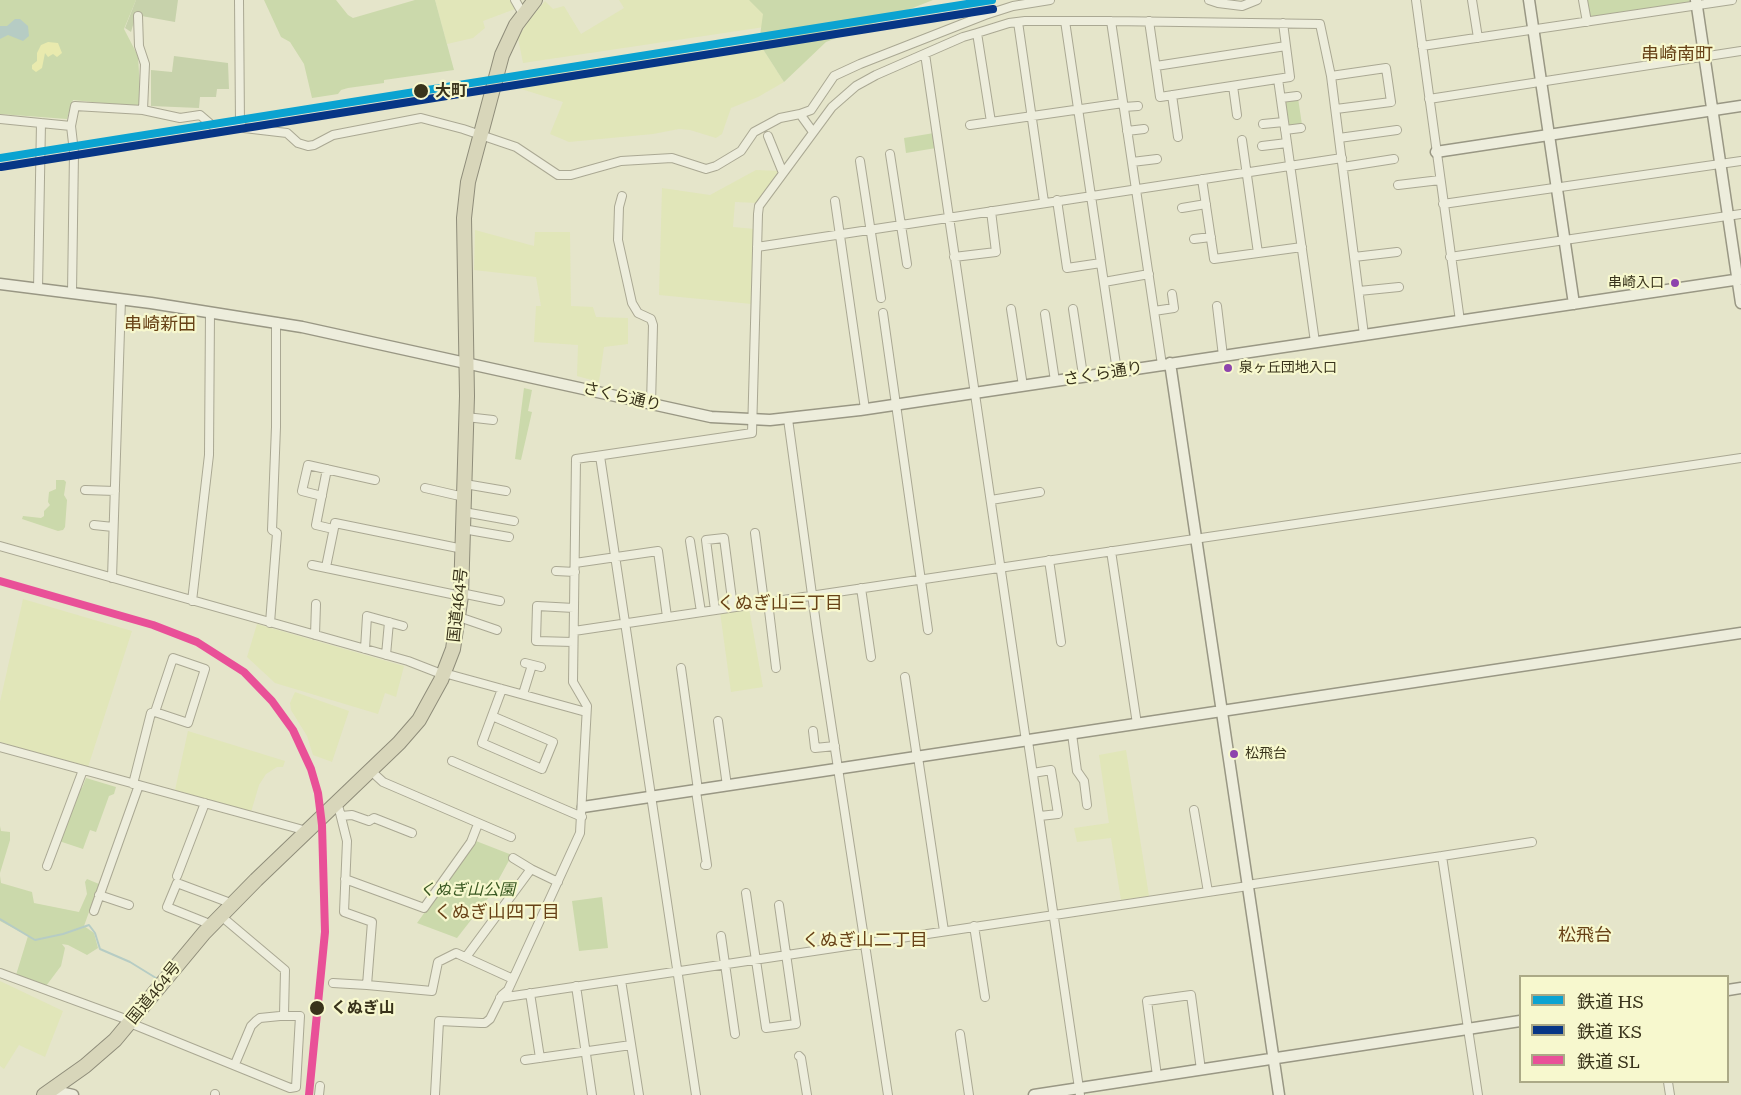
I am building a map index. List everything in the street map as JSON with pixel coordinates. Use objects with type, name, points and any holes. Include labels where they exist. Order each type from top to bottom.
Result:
[{"type":"highway","name":"国道464号","points":[[47,1093],[102,1052],[217,920],[307,831],[338,811],[371,771],[411,731],[432,699],[444,674],[453,649],[459,617],[464,529],[467,362],[464,218],[470,175],[498,65],[508,40],[523,14],[535,0]]},
{"type":"street","points":[[239,0],[240,124],[244,128],[287,133],[298,143],[308,146],[333,135],[421,118],[454,126],[516,147],[558,175],[571,175],[621,161],[672,158],[706,169],[716,166],[741,151],[754,132],[780,118],[811,110],[834,76],[985,15],[1012,6],[1050,0]]},
{"type":"street","points":[[515,0],[523,14]]},
{"type":"street","points":[[1209,0],[1242,6],[1257,0]]},
{"type":"street","points":[[1416,0],[1460,321]]},
{"type":"street","points":[[1472,0],[1478,38]]},
{"type":"street","points":[[1529,0],[1574,303]]},
{"type":"street","points":[[1583,0],[1587,22]]},
{"type":"street","points":[[1422,46],[1587,22],[1696,3],[1732,0]]},
{"type":"street","points":[[1696,3],[1741,303]]},
{"type":"street","points":[[138,16],[139,46],[145,64],[143,110]]},
{"type":"street","points":[[1065,21],[1117,371]]},
{"type":"street","points":[[1111,21],[1155,311],[1196,538],[1279,1095]]},
{"type":"street","points":[[1149,21],[1160,97],[1290,77],[1283,23]]},
{"type":"street","points":[[435,1095],[439,1021],[485,1023],[490,1019],[500,998],[508,990],[580,833],[587,706],[573,682],[576,459],[752,434],[759,206],[832,107],[856,86],[963,37],[1018,22],[1149,21],[1320,24],[1336,109],[1364,335]]},
{"type":"street","points":[[1018,22],[1044,202]]},
{"type":"street","points":[[977,33],[991,122]]},
{"type":"street","points":[[1156,66],[1286,46]]},
{"type":"street","points":[[1429,99],[1741,51]]},
{"type":"street","points":[[925,54],[1080,1091]]},
{"type":"street","points":[[1331,76],[1386,68],[1391,102],[1336,109]]},
{"type":"street","points":[[1278,79],[1315,342]]},
{"type":"street","points":[[1233,86],[1237,114]]},
{"type":"street","points":[[1172,95],[1178,137]]},
{"type":"street","points":[[1281,98],[1297,96]]},
{"type":"street","points":[[970,125],[1077,110],[1124,105],[1138,106]]},
{"type":"street","points":[[72,294],[74,152],[70,126],[75,106],[143,110],[180,118],[200,116],[214,127],[240,124]]},
{"type":"street","points":[[1436,152],[1741,106]]},
{"type":"street","points":[[800,114],[813,132]]},
{"type":"street","points":[[0,119],[70,126]]},
{"type":"street","points":[[38,289],[41,123]]},
{"type":"street","points":[[1263,124],[1302,128]]},
{"type":"street","points":[[1127,131],[1144,129]]},
{"type":"street","points":[[1339,138],[1396,130]]},
{"type":"street","points":[[768,136],[783,173]]},
{"type":"street","points":[[1242,140],[1257,254]]},
{"type":"street","points":[[1262,146],[1287,143]]},
{"type":"street","points":[[891,154],[907,264]]},
{"type":"street","points":[[1132,162],[1157,159]]},
{"type":"street","points":[[757,247],[1246,172],[1290,166],[1394,159]]},
{"type":"street","points":[[860,161],[880,298]]},
{"type":"street","points":[[1443,204],[1741,161]]},
{"type":"street","points":[[1202,179],[1214,259],[1302,247]]},
{"type":"street","points":[[1398,185],[1440,180]]},
{"type":"street","points":[[622,196],[619,207],[618,240],[632,303],[638,313],[651,319],[653,325],[651,404]]},
{"type":"street","points":[[1057,200],[1067,268],[1101,263]]},
{"type":"street","points":[[835,201],[865,409]]},
{"type":"street","points":[[1182,208],[1206,204]]},
{"type":"street","points":[[954,257],[996,252],[991,211]]},
{"type":"street","points":[[1450,257],[1741,214]]},
{"type":"street","points":[[1194,239],[1211,237]]},
{"type":"street","points":[[1354,257],[1397,252]]},
{"type":"street","points":[[1104,282],[1149,274]]},
{"type":"street","name":"さくら通り","points":[[0,284],[276,322],[711,417],[751,420],[788,419],[865,409],[1739,279]]},
{"type":"street","points":[[1359,291],[1398,286]]},
{"type":"street","points":[[1155,311],[1174,308],[1172,294]]},
{"type":"street","points":[[112,578],[121,299]]},
{"type":"street","points":[[1217,306],[1223,356]]},
{"type":"street","points":[[1011,309],[1023,386]]},
{"type":"street","points":[[1073,309],[1083,375]]},
{"type":"street","points":[[192,601],[209,455],[210,312]]},
{"type":"street","points":[[883,313],[928,630]]},
{"type":"street","points":[[1045,314],[1055,381]]},
{"type":"street","points":[[270,623],[277,533],[272,530],[276,426],[276,322]]},
{"type":"street","points":[[466,417],[493,420]]},
{"type":"street","points":[[788,419],[812,596],[888,1095]]},
{"type":"street","points":[[600,456],[696,1095]]},
{"type":"street","points":[[574,631],[1741,458]]},
{"type":"street","points":[[322,496],[302,491],[308,465],[375,480]]},
{"type":"street","points":[[327,469],[316,525],[333,529]]},
{"type":"street","points":[[425,488],[465,490],[502,487]]},
{"type":"street","points":[[85,490],[115,491]]},
{"type":"street","points":[[991,500],[1040,492]]},
{"type":"street","points":[[464,512],[514,521]]},
{"type":"street","points":[[326,567],[335,523],[463,549]]},
{"type":"street","points":[[94,525],[113,527]]},
{"type":"street","points":[[464,529],[509,537]]},
{"type":"street","points":[[755,533],[776,668]]},
{"type":"street","points":[[715,610],[706,540],[723,538],[733,607]]},
{"type":"street","points":[[690,541],[701,612]]},
{"type":"street","points":[[0,546],[386,655],[444,674],[586,712]]},
{"type":"street","points":[[575,563],[658,551],[668,617]]},
{"type":"street","points":[[1111,551],[1137,724]]},
{"type":"street","points":[[1049,560],[1061,642]]},
{"type":"street","points":[[312,565],[500,601]]},
{"type":"street","points":[[556,571],[575,572]]},
{"type":"street","points":[[861,588],[871,657]]},
{"type":"street","points":[[573,642],[536,641],[537,606],[574,608]]},
{"type":"street","points":[[315,635],[318,609]]},
{"type":"street","points":[[365,650],[367,616],[403,626]]},
{"type":"street","points":[[459,617],[496,630]]},
{"type":"street","points":[[386,655],[390,622]]},
{"type":"street","points":[[452,761],[582,812],[697,790],[1741,633]]},
{"type":"street","points":[[94,911],[136,784],[151,713],[155,712],[173,658],[205,669],[188,723],[155,712]]},
{"type":"street","points":[[523,694],[533,665]]},
{"type":"street","points":[[681,668],[707,865],[705,865]]},
{"type":"street","points":[[905,677],[944,931]]},
{"type":"street","points":[[492,716],[553,742],[542,769],[482,742],[502,689]]},
{"type":"street","points":[[718,721],[727,786]]},
{"type":"street","points":[[813,731],[815,748],[836,746]]},
{"type":"street","points":[[1072,734],[1077,771],[1084,781],[1087,804]]},
{"type":"street","points":[[0,747],[307,831]]},
{"type":"street","points":[[47,866],[83,770]]},
{"type":"street","points":[[1033,773],[1051,770],[1053,781],[1058,814],[1040,816]]},
{"type":"street","points":[[371,771],[383,782],[511,837]]},
{"type":"street","points":[[177,876],[205,803]]},
{"type":"street","points":[[1194,810],[1208,892]]},
{"type":"street","points":[[338,811],[369,821],[374,818],[412,833]]},
{"type":"street","points":[[338,811],[347,841],[344,912],[372,922],[367,986]]},
{"type":"street","points":[[345,879],[424,908],[471,842],[478,824]]},
{"type":"street","points":[[500,998],[1532,842]]},
{"type":"street","points":[[1443,856],[1478,1095]]},
{"type":"street","points":[[513,858],[558,882]]},
{"type":"street","points":[[466,957],[531,869]]},
{"type":"street","points":[[233,904],[177,883],[167,907],[217,920],[285,970],[284,1016]]},
{"type":"street","points":[[746,894],[766,1028],[796,1024],[779,904]]},
{"type":"street","points":[[99,895],[129,905]]},
{"type":"street","points":[[975,926],[985,997]]},
{"type":"street","points":[[721,936],[735,1034]]},
{"type":"street","points":[[333,982],[432,991],[438,962],[456,953],[513,979]]},
{"type":"street","points":[[0,973],[130,1022],[290,1088],[296,1089],[300,1016],[260,1018],[256,1021],[251,1026],[236,1065]]},
{"type":"street","points":[[621,980],[639,1095]]},
{"type":"street","points":[[576,986],[592,1095]]},
{"type":"street","points":[[530,993],[540,1058]]},
{"type":"street","points":[[1157,1076],[1147,1001],[1191,995],[1202,1070]]},
{"type":"street","points":[[1034,1095],[1080,1091],[1157,1076],[1519,1021]]},
{"type":"street","points":[[959,1035],[969,1095]]},
{"type":"street","points":[[525,1060],[631,1045]]},
{"type":"street","points":[[799,1056],[807,1095]]},
{"type":"street","points":[[47,1093],[73,1095]]},
{"type":"shaded area","points":[[136,0],[178,0],[175,22],[136,15],[131,32],[125,28]]},
{"type":"shaded area","points":[[435,0],[512,0],[515,9],[483,21],[485,28],[473,38],[447,44]]},
{"type":"shaded area","points":[[619,0],[770,0],[771,26],[523,63],[518,38],[545,1],[553,9],[564,6],[581,34],[624,8]]},
{"type":"shaded area","points":[[759,43],[784,82],[758,97],[731,108],[722,134],[716,138],[679,129],[653,134],[569,142],[550,134],[563,102],[505,84],[529,82],[528,76]]},
{"type":"shaded area","points":[[174,56],[228,63],[229,89],[217,89],[216,97],[200,97],[199,108],[151,106],[151,70],[172,72]]},
{"type":"shaded area","points":[[756,170],[780,171],[758,203],[735,202],[733,227],[755,229],[752,304],[659,295],[662,188],[710,195]]},
{"type":"shaded area","points":[[475,230],[534,246],[535,232],[570,232],[571,306],[593,307],[596,317],[628,318],[628,344],[604,347],[599,382],[577,376],[578,345],[534,342],[536,306],[541,306],[536,277],[474,270]]},
{"type":"shaded area","points":[[23,599],[132,631],[88,767],[0,742],[0,702]]},
{"type":"shaded area","points":[[749,608],[763,687],[731,692],[720,612]]},
{"type":"shaded area","points":[[257,624],[404,666],[396,697],[385,693],[378,714],[275,683],[247,657]]},
{"type":"shaded area","points":[[295,692],[349,711],[332,762],[313,755],[307,736],[291,710],[290,703]]},
{"type":"shaded area","points":[[188,731],[285,761],[283,767],[277,767],[266,774],[259,785],[251,812],[175,790]]},
{"type":"shaded area","points":[[1126,750],[1149,896],[1121,900],[1111,838],[1077,842],[1074,828],[1109,823],[1099,755]]},
{"type":"shaded area","points":[[0,981],[63,1011],[45,1057],[19,1045],[4,1069],[0,1066]]},
{"type":"green space","points":[[0,0],[136,0],[124,29],[138,56],[141,107],[73,100],[67,119],[0,114]]},
{"type":"green space","points":[[264,0],[336,0],[353,18],[415,0],[435,0],[454,70],[384,80],[384,83],[348,88],[341,90],[338,94],[312,98],[304,64],[290,42],[281,37]]},
{"type":"green space","points":[[749,0],[933,0],[826,42],[784,82],[759,43],[763,14]]},
{"type":"green space","points":[[1587,0],[1690,0],[1688,3],[1593,17],[1589,15]]},
{"type":"green space","points":[[1298,98],[1302,125],[1289,127],[1284,101]]},
{"type":"green space","points":[[934,133],[936,148],[906,153],[904,138]]},
{"type":"green space","points":[[524,388],[532,390],[528,411],[532,412],[521,460],[515,459]]},
{"type":"green space","points":[[56,480],[66,482],[64,495],[67,500],[63,530],[58,531],[22,519],[23,516],[41,518],[44,516],[44,511],[50,505],[49,492],[56,489]]},
{"type":"green space","points":[[86,778],[116,787],[114,794],[109,796],[96,832],[90,830],[83,849],[59,841],[79,788],[82,788]]},
{"type":"green space","points":[[0,826],[1,831],[10,832],[10,840],[0,873]]},
{"type":"green space","name":"くぬぎ山公園","points":[[476,841],[512,855],[489,897],[457,938],[417,923]]},
{"type":"green space","points":[[0,876],[1,883],[32,892],[34,903],[79,912],[87,894],[85,882],[87,879],[99,884],[84,926],[94,933],[98,948],[87,955],[62,944],[65,948],[61,966],[46,986],[16,975],[28,936],[0,921]]},
{"type":"green space","points":[[602,897],[608,948],[579,951],[572,901]]},
{"type":"sand","points":[[48,42],[58,43],[62,53],[57,57],[53,54],[48,57],[45,53],[42,68],[36,72],[32,69],[32,65],[37,61],[37,53],[41,45]]},
{"type":"water","points":[[15,19],[20,19],[28,26],[29,36],[23,41],[8,35],[0,39],[0,26],[7,26]]},
{"type":"waterway","points":[[0,919],[35,940],[89,925],[95,933],[100,949],[130,962],[156,978]]},
{"type":"rail line","name":"HS","points":[[0,158],[992,0]]},
{"type":"rail line","name":"KS","points":[[1,167],[993,9]]},
{"type":"rail line","name":"SL","points":[[0,581],[153,625],[197,642],[244,672],[272,701],[293,730],[311,769],[318,793],[322,825],[325,932],[309,1095]]},
{"type":"place","name":"大町","points":[[421,91]]},
{"type":"place","name":"串崎入口","points":[[1675,283]]},
{"type":"place","name":"泉ヶ丘団地入口","points":[[1228,368]]},
{"type":"place","name":"松飛台","points":[[1234,754]]},
{"type":"place","name":"くぬぎ山","points":[[317,1008]]},
{"type":"district","name":"串崎南町","points":[[1677,55]]},
{"type":"district","name":"串崎新田","points":[[160,325]]},
{"type":"district","name":"くぬぎ山三丁目","points":[[780,604]]},
{"type":"district","name":"くぬぎ山四丁目","points":[[497,913]]},
{"type":"district","name":"松飛台","points":[[1585,936]]},
{"type":"district","name":"くぬぎ山二丁目","points":[[865,941]]}]
